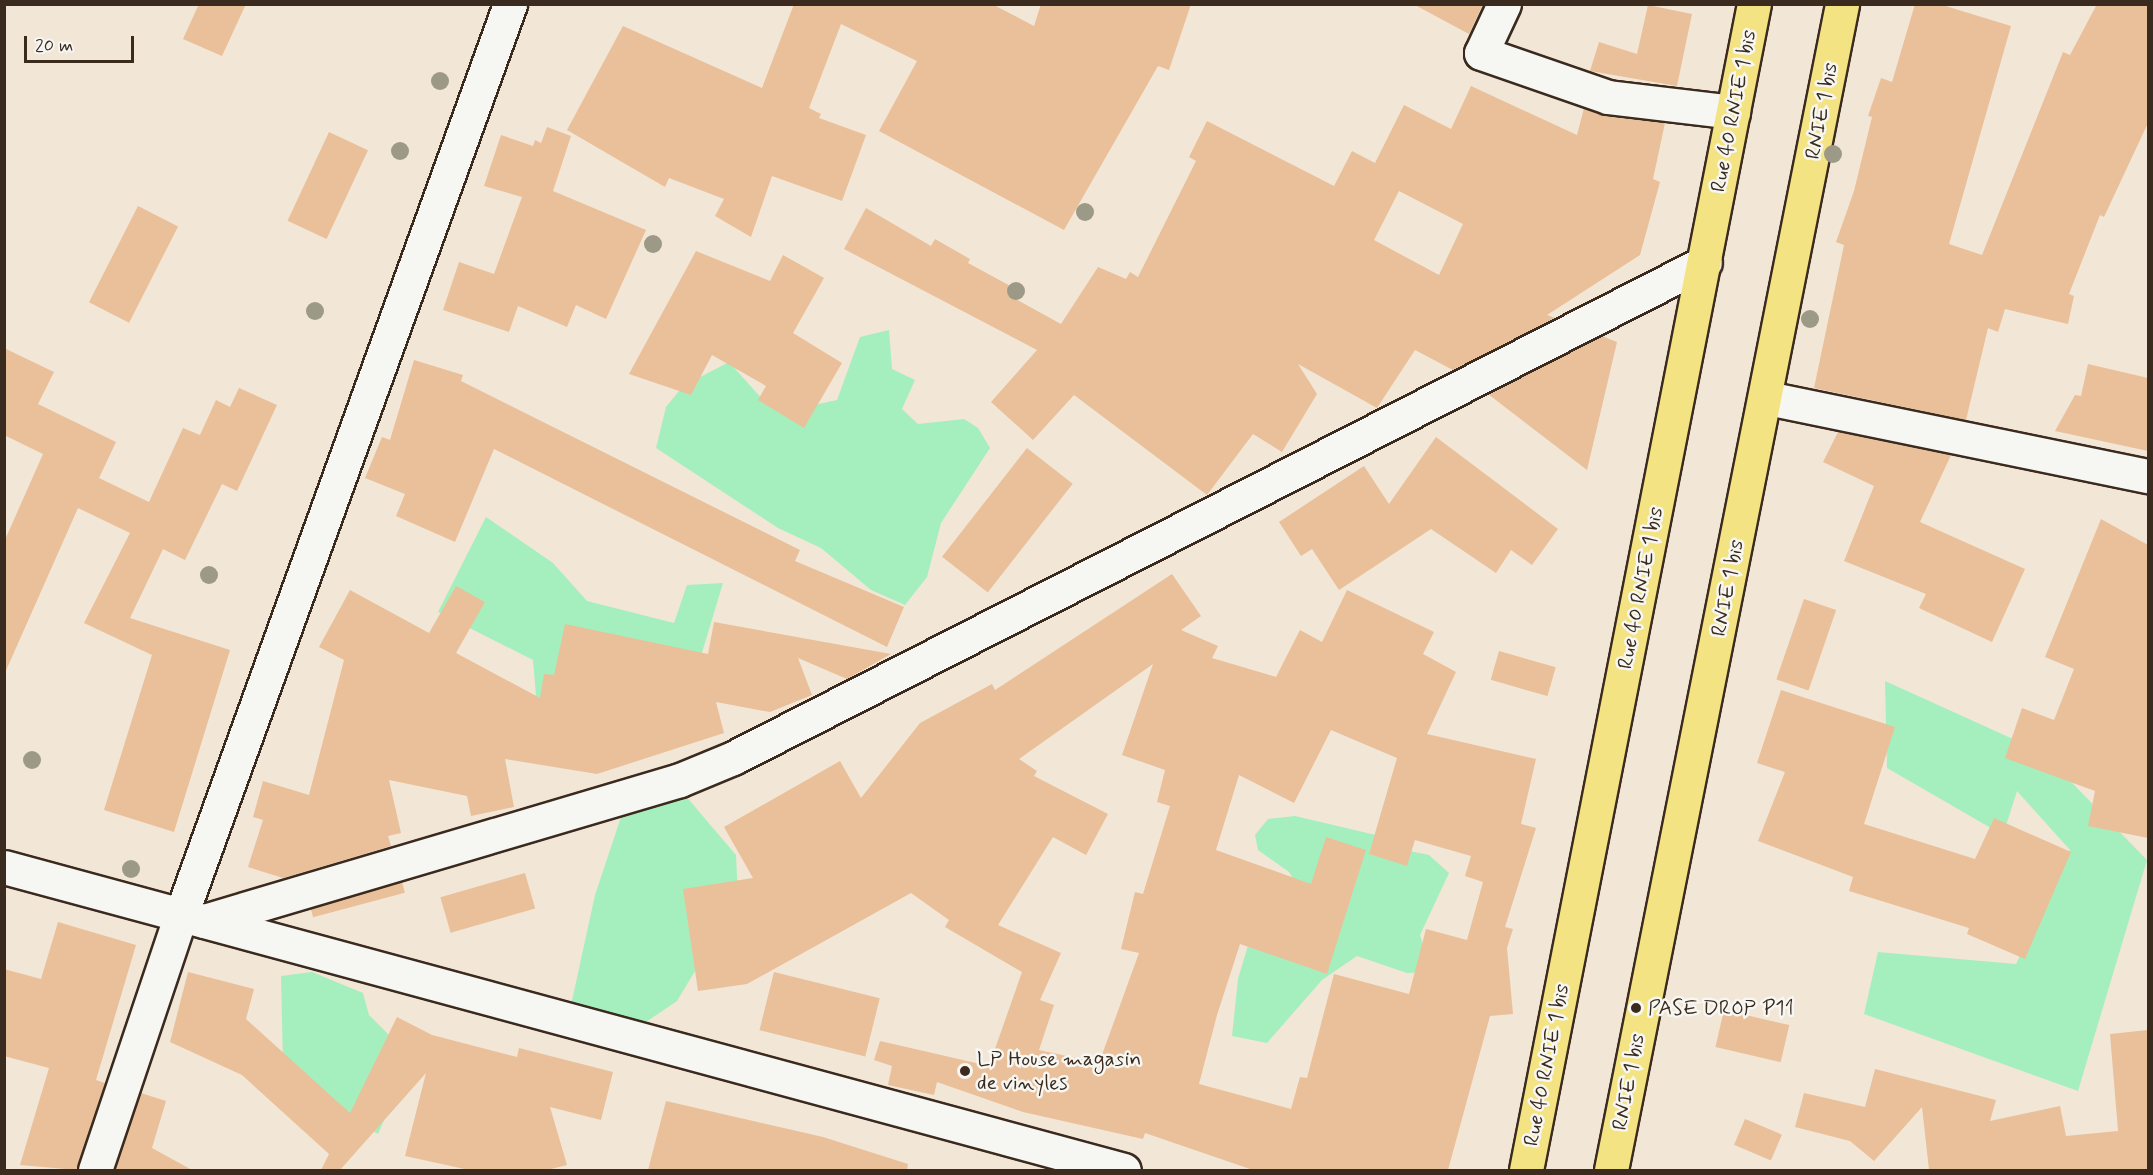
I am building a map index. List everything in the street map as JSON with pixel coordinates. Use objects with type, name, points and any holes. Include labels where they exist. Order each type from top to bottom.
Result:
[{"type":"main road","name":"Rue 40 RNIE 1 bis","points":[[1526,1170],[1754,4]]},
{"type":"main road","name":"RNIE 1 bis","points":[[1611,1170],[1767,399],[1842,4]]},
{"type":"street","points":[[95,1170],[192,918],[510,4]]},
{"type":"street","points":[[1504,4],[1480,53],[1608,97],[1733,112]]},
{"type":"street","points":[[192,918],[680,780],[733,758],[1705,262]]},
{"type":"street","points":[[1767,399],[2148,476]]},
{"type":"street","points":[[4,867],[1124,1170]]},
{"type":"green space","points":[[889,330],[892,369],[915,380],[902,409],[918,424],[964,419],[978,428],[990,448],[941,523],[927,577],[905,605],[871,590],[821,548],[778,528],[656,448],[666,407],[683,386],[729,362],[764,401],[796,409],[837,400],[860,337]]},
{"type":"green space","points":[[486,517],[553,563],[587,601],[674,623],[687,585],[723,583],[684,712],[540,744],[533,660],[438,612]]},
{"type":"green space","points":[[1885,681],[2042,752],[2147,860],[2078,1091],[1864,1014],[1878,952],[2016,964],[2070,850],[2017,791],[2003,835],[1887,768]]},
{"type":"green space","points":[[685,795],[736,855],[738,899],[677,1001],[643,1024],[568,1019],[595,895],[622,814]]},
{"type":"green space","points":[[1295,816],[1380,836],[1400,849],[1429,855],[1449,873],[1420,935],[1432,972],[1407,973],[1357,956],[1322,980],[1267,1043],[1232,1036],[1238,979],[1252,932],[1300,890],[1289,872],[1258,850],[1255,835],[1268,819]]},
{"type":"green space","points":[[312,972],[363,993],[369,1015],[393,1039],[404,1074],[378,1134],[333,1109],[283,1064],[281,976]]},
{"type":"building","points":[[199,4],[246,4],[222,56],[183,39]]},
{"type":"building","points":[[794,4],[992,4],[1034,26],[1041,4],[1191,4],[1169,70],[1158,66],[1064,230],[879,131],[917,61],[841,24],[809,108],[821,114],[819,118],[866,135],[842,201],[772,176],[751,237],[715,216],[724,199],[669,178],[665,187],[567,130],[623,26],[762,88]]},
{"type":"building","points":[[1413,4],[1483,4],[1469,34]]},
{"type":"building","points":[[1915,4],[1939,4],[2011,26],[1949,244],[1982,255],[2063,52],[2070,55],[2097,4],[2148,4],[2148,123],[2104,217],[2100,215],[2069,294],[2074,296],[2068,324],[2005,309],[1998,332],[1988,328],[1966,420],[1814,388],[1844,245],[1836,242],[1854,191],[1872,117],[1868,116],[1881,78],[1892,82]]},
{"type":"building","points":[[1648,5],[1692,14],[1677,86],[1590,71],[1599,42],[1637,54]]},
{"type":"building","points":[[1471,86],[1577,135],[1584,108],[1665,123],[1653,179],[1660,182],[1640,255],[1547,315],[1555,318],[1453,370],[1415,350],[1377,408],[1298,364],[1317,394],[1282,452],[1253,434],[1207,495],[1074,395],[1033,440],[991,402],[1037,350],[844,249],[866,208],[931,246],[935,239],[970,259],[968,263],[1014,288],[1010,296],[1061,324],[1098,267],[1126,279],[1130,272],[1138,277],[1196,161],[1189,157],[1207,121],[1334,186],[1352,151],[1375,163],[1404,105],[1451,129]],"holes":[[[1399,191],[1463,224],[1439,275],[1374,240]]]},
{"type":"building","points":[[547,127],[571,136],[553,191],[646,230],[606,319],[576,305],[567,327],[518,306],[509,332],[443,310],[459,262],[494,274],[522,197],[484,186],[501,135],[533,146],[535,140],[541,143]]},
{"type":"building","points":[[329,132],[368,150],[327,239],[288,221]]},
{"type":"building","points":[[138,206],[178,226],[129,323],[89,302]]},
{"type":"building","points":[[696,251],[770,281],[783,255],[824,278],[793,333],[842,363],[804,428],[758,400],[766,386],[712,355],[691,395],[629,374]]},
{"type":"building","points":[[1602,336],[1617,342],[1587,470],[1488,394]]},
{"type":"building","points":[[4,348],[54,372],[38,404],[116,442],[99,478],[149,502],[183,428],[200,435],[216,400],[230,407],[239,388],[277,405],[237,491],[222,484],[185,560],[163,549],[130,618],[230,650],[174,832],[104,810],[152,655],[84,623],[130,533],[78,508],[4,675],[4,542],[43,454],[4,435]]},
{"type":"building","points":[[414,360],[463,375],[461,381],[800,550],[795,561],[904,607],[887,647],[494,449],[455,542],[396,516],[405,494],[365,478],[382,437],[390,440]]},
{"type":"building","points":[[2088,364],[2148,378],[2148,451],[2055,431],[2075,395],[2081,396]]},
{"type":"building","points":[[1838,432],[1951,455],[1920,522],[2025,569],[1992,642],[1919,608],[1926,594],[1844,561],[1874,486],[1823,462]]},
{"type":"building","points":[[1436,437],[1558,529],[1532,565],[1511,550],[1496,573],[1431,529],[1339,590],[1312,549],[1301,556],[1279,522],[1364,466],[1389,504]]},
{"type":"building","points":[[1027,448],[1073,484],[988,592],[942,557]]},
{"type":"building","points":[[2101,519],[2148,545],[2148,838],[2088,826],[2095,791],[2005,758],[2022,708],[2054,720],[2074,669],[2045,657]]},
{"type":"building","points":[[1172,574],[1201,616],[1181,630],[1218,646],[1212,658],[1276,677],[1300,630],[1322,642],[1347,590],[1434,632],[1423,654],[1456,672],[1427,734],[1536,759],[1521,824],[1536,828],[1505,927],[1513,929],[1507,948],[1513,1014],[1490,1016],[1448,1170],[1253,1170],[1145,1133],[1143,1139],[1023,1112],[937,1082],[934,1095],[888,1085],[892,1066],[874,1060],[880,1041],[989,1066],[1022,972],[945,927],[949,920],[911,893],[747,984],[698,991],[683,889],[753,878],[724,827],[840,761],[861,798],[920,723],[992,684],[995,690]],"holes":[[[1153,664],[1122,755],[1165,770],[1157,802],[1170,806],[1143,894],[1135,892],[1121,949],[1139,953],[1099,1063],[1039,1050],[1054,1005],[1040,1000],[1061,953],[998,925],[1053,837],[1086,855],[1108,814],[1034,776],[1037,771],[1019,759]],[[1331,730],[1397,758],[1369,854],[1407,866],[1415,840],[1471,856],[1465,876],[1483,882],[1467,940],[1426,929],[1409,994],[1334,974],[1307,1078],[1300,1077],[1291,1109],[1199,1084],[1217,1015],[1240,944],[1327,974],[1366,850],[1326,837],[1311,884],[1216,850],[1239,775],[1294,803]]]},
{"type":"building","points":[[456,586],[485,602],[456,653],[540,698],[544,674],[554,675],[565,624],[708,654],[714,622],[891,654],[847,679],[798,658],[812,695],[770,712],[716,702],[724,733],[597,774],[505,759],[514,807],[471,816],[467,796],[389,780],[401,833],[388,836],[391,846],[283,878],[248,867],[263,820],[253,817],[263,781],[309,795],[344,660],[319,647],[350,590],[429,633]]},
{"type":"building","points":[[1804,599],[1836,610],[1808,690],[1776,679]]},
{"type":"building","points":[[1499,651],[1556,667],[1547,696],[1491,680]]},
{"type":"building","points":[[1781,690],[1895,727],[1864,824],[1975,859],[1994,818],[2071,852],[2025,959],[1967,934],[1969,928],[1849,891],[1853,877],[1758,841],[1785,772],[1757,763]]},
{"type":"building","points":[[525,873],[535,909],[451,933],[440,897]]},
{"type":"building","points":[[402,882],[405,893],[313,917],[310,907]]},
{"type":"building","points":[[58,922],[136,945],[96,1080],[105,1083],[77,1170],[20,1165],[49,1068],[4,1056],[4,969],[41,979]]},
{"type":"building","points":[[188,972],[254,989],[246,1019],[350,1113],[397,1017],[432,1035],[517,1057],[519,1048],[613,1072],[601,1120],[550,1107],[567,1165],[547,1170],[469,1170],[405,1156],[426,1073],[340,1170],[321,1170],[329,1154],[242,1075],[170,1042]]},
{"type":"building","points":[[774,972],[880,998],[865,1057],[759,1030]]},
{"type":"building","points":[[1724,1010],[1789,1025],[1781,1062],[1715,1047]]},
{"type":"building","points":[[2148,1030],[2148,1170],[1929,1170],[1922,1107],[1874,1161],[1850,1141],[1795,1127],[1804,1093],[1865,1107],[1875,1069],[1996,1100],[1990,1121],[2060,1106],[2066,1136],[2118,1131],[2110,1034]]},
{"type":"building","points":[[141,1093],[166,1101],[152,1148],[192,1170],[115,1170]]},
{"type":"building","points":[[666,1101],[823,1137],[908,1164],[907,1170],[648,1170]]},
{"type":"building","points":[[1745,1119],[1782,1135],[1771,1160],[1734,1145]]},
{"type":"place","name":"PASE DROP P11","points":[[1636,1008]]},
{"type":"place","name":"LP House magasin de vinyles","points":[[965,1071]]}]
